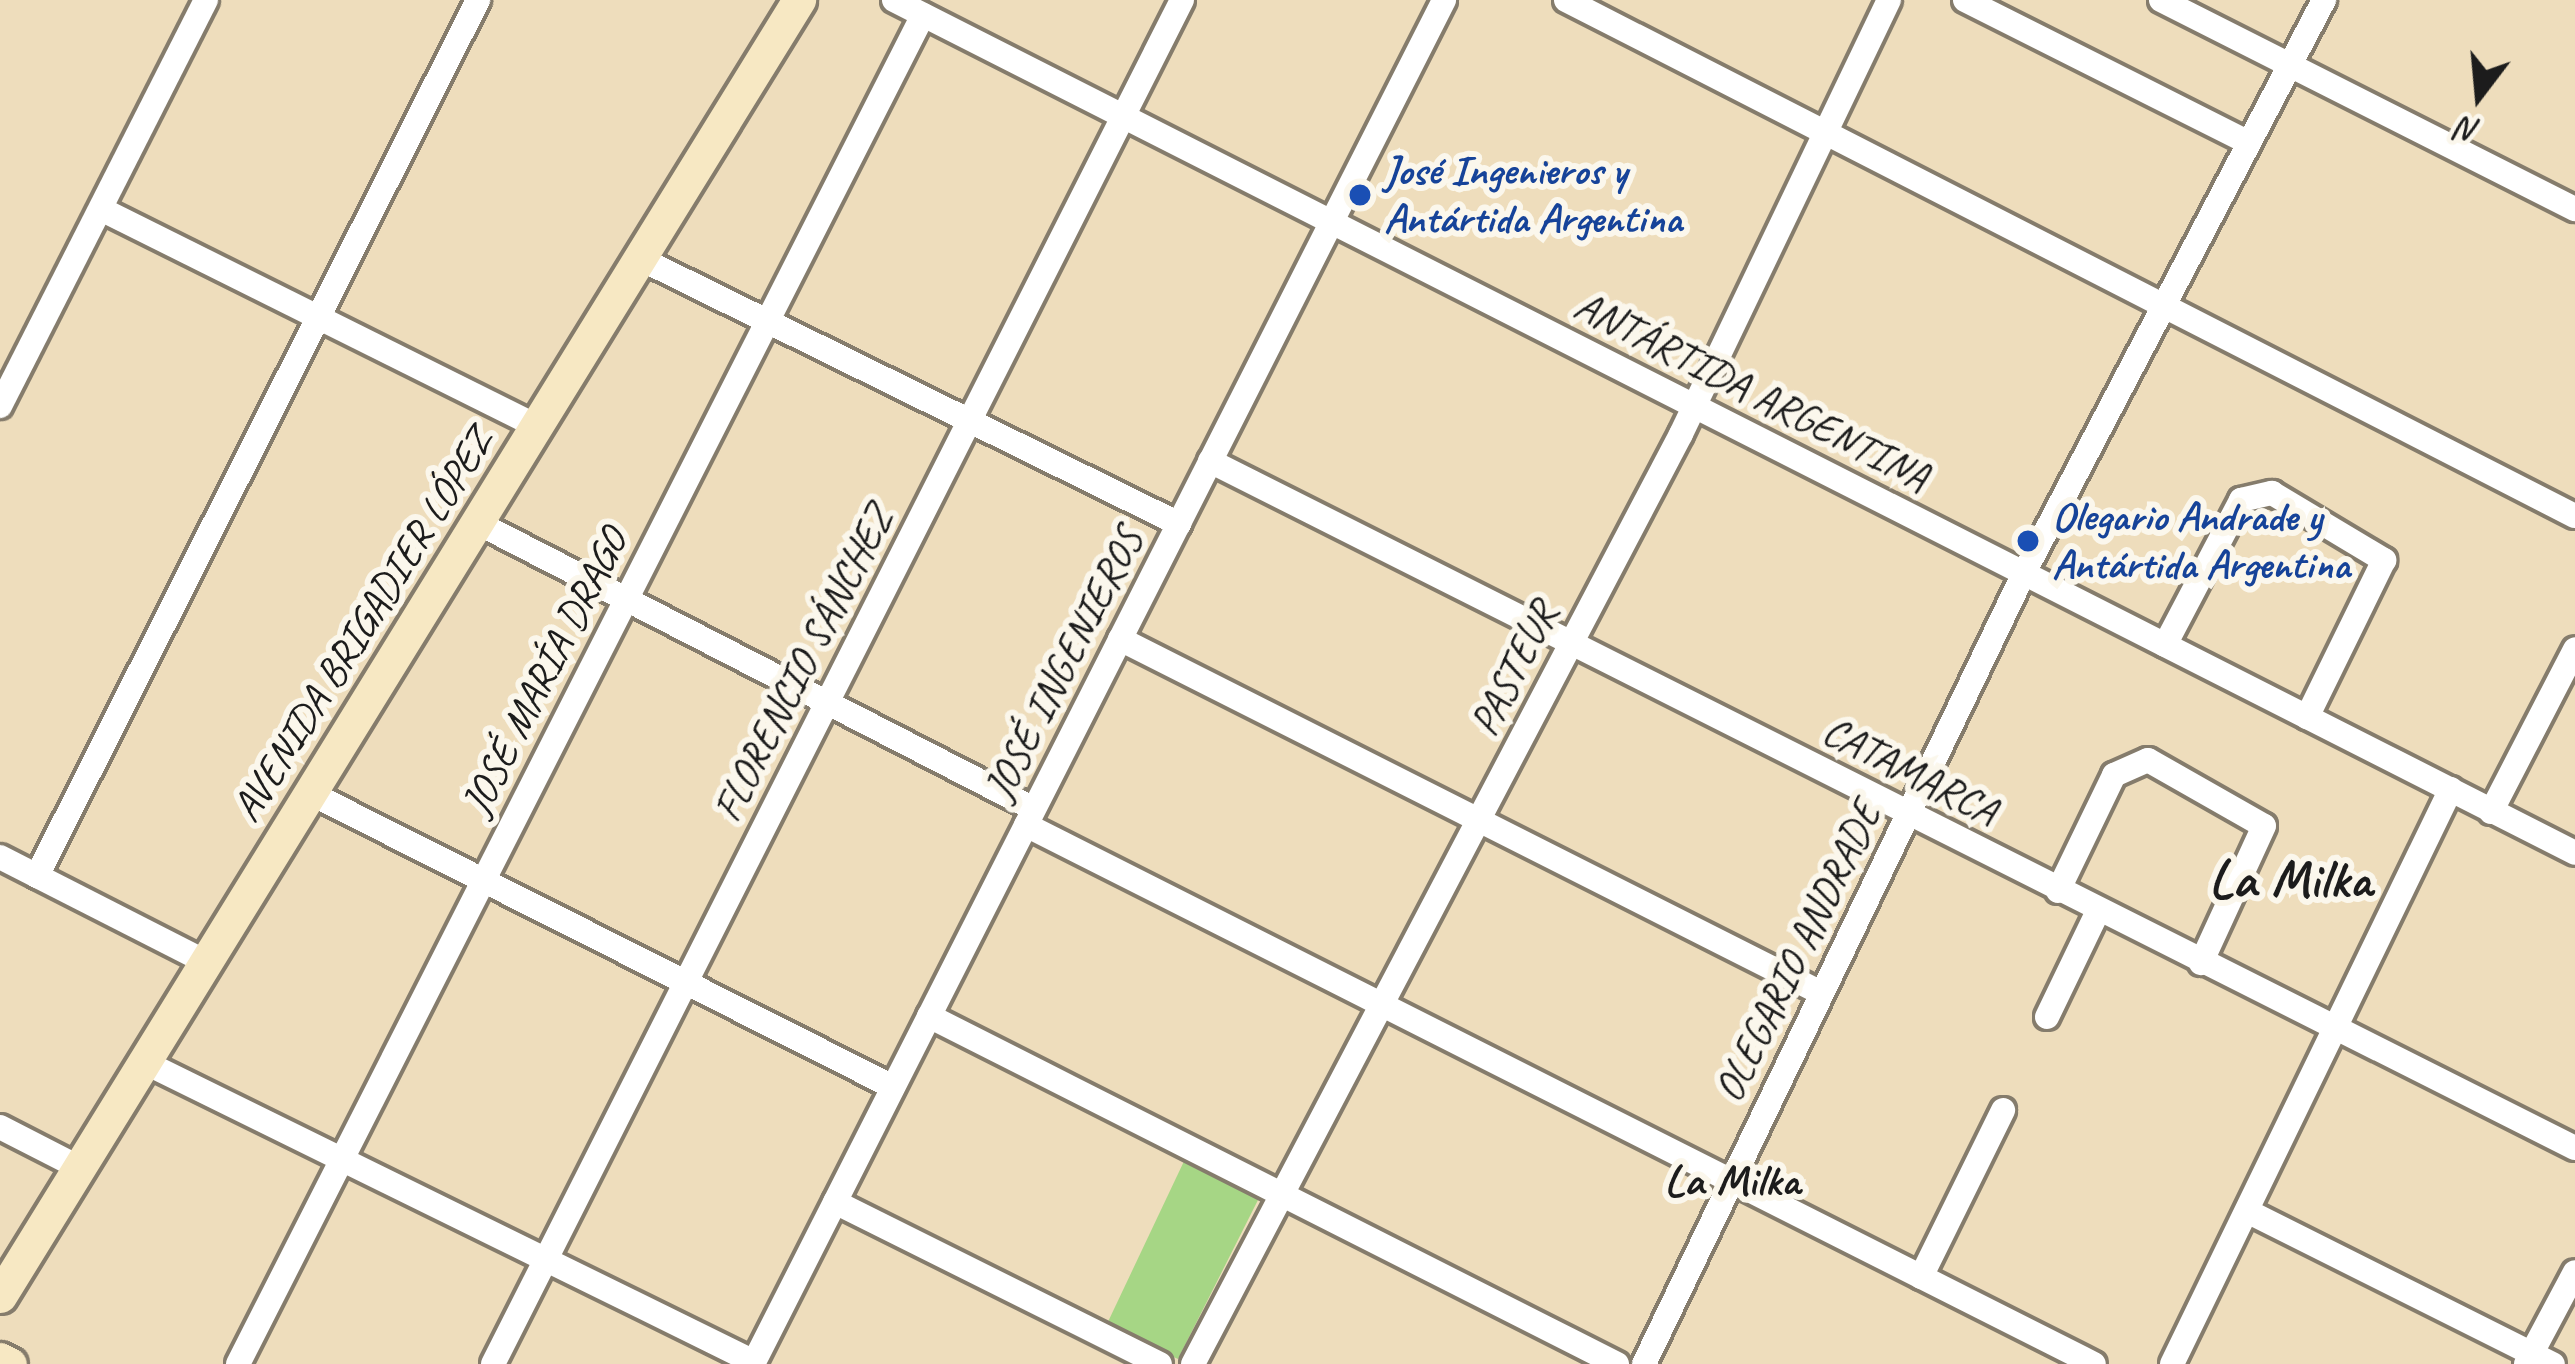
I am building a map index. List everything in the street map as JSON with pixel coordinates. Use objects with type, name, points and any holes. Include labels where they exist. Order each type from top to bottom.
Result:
[{"type":"street","points":[[0,406],[206,0]]},
{"type":"street","points":[[37,876],[478,0]]},
{"type":"street","name":"AVENIDA BRIGADIER LÓPEZ","points":[[0,1296],[799,0]]},
{"type":"street","name":"ANTÁRTIDA ARGENTINA","points":[[894,0],[2575,853]]},
{"type":"street","name":"FLORENCIO SÁNCHEZ","points":[[493,1364],[1182,0]]},
{"type":"street","name":"JOSÉ INGENIEROS","points":[[753,1363],[1444,0]]},
{"type":"street","points":[[1566,0],[2575,516]]},
{"type":"street","name":"PASTEUR","points":[[1193,1364],[1481,820],[1692,405],[1889,0]]},
{"type":"street","points":[[1965,0],[2249,142]]},
{"type":"street","points":[[2161,0],[2575,209]]},
{"type":"street","name":"OLEGARIO ANDRADE","points":[[1644,1364],[2024,573],[2324,0]]},
{"type":"street","name":"JOSÉ MARÍA DRAGO","points":[[238,1364],[923,15]]},
{"type":"street","points":[[101,209],[538,427]]},
{"type":"street","points":[[640,260],[1179,524]]},
{"type":"street","name":"CATAMARCA","points":[[1210,461],[1572,640],[2334,1031],[2575,1148]]},
{"type":"street","points":[[2165,644],[2241,500],[2272,493],[2384,560],[2307,716]]},
{"type":"street","points":[[478,523],[827,702],[1030,817],[1383,1004],[2094,1364]]},
{"type":"street","points":[[1120,638],[1821,993]]},
{"type":"street","points":[[2492,812],[2575,649]]},
{"type":"street","points":[[2058,891],[2114,775],[2149,760],[2264,826],[2200,963]]},
{"type":"street","points":[[2172,1364],[2451,789]]},
{"type":"street","points":[[312,794],[893,1087]]},
{"type":"street","points":[[0,857],[206,962]]},
{"type":"street","points":[[2048,1017],[2098,911]]},
{"type":"street","points":[[929,1016],[1617,1364]]},
{"type":"street","points":[[144,1062],[753,1363]]},
{"type":"street","points":[[1921,1276],[2003,1110]]},
{"type":"street","points":[[0,1127],[78,1167]]},
{"type":"street","points":[[835,1202],[1160,1364]]},
{"type":"street","points":[[2247,1211],[2537,1360],[2575,1272]]},
{"type":"street","points":[[0,1359],[10,1364]]},
{"type":"green space","points":[[1186,1157],[1260,1196],[1178,1359],[1106,1326]]},
{"type":"place","name":"José Ingenieros y Antártida Argentina","points":[[1360,195]]},
{"type":"place","name":"Olegario Andrade y Antártida Argentina","points":[[2028,541]]},
{"type":"district","name":"La Milka","points":[[2290,879]]},
{"type":"district","name":"La Milka","points":[[1732,1181]]}]
